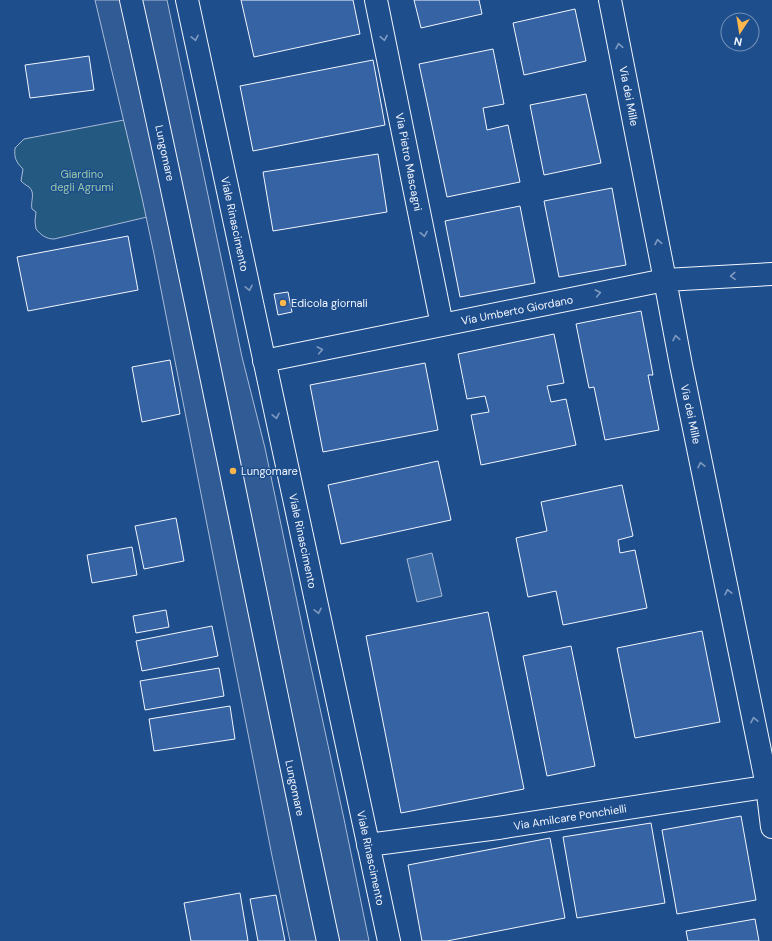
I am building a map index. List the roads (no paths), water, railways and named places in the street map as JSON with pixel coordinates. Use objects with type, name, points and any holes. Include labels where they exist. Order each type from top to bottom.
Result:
[{"type":"street","name":"Lungomare","points":[[131,0],[198,309],[278,704],[328,941]]},
{"type":"street","name":"Viale Rinascimento","points":[[187,0],[389,941]]},
{"type":"street","name":"Via Pietro Mascagni","points":[[376,0],[442,325]]},
{"type":"street","name":"Via dei Mille","points":[[610,0],[681,365],[766,745],[772,827]]},
{"type":"street","name":"Via Umberto Giordano","points":[[264,361],[665,280],[772,274]]},
{"type":"street","name":"Via Amilcare Ponchielli","points":[[368,845],[498,828],[769,786]]},
{"type":"place","name":"Edicola giornali","points":[[283,303]]},
{"type":"place","name":"Lungomare","points":[[233,471]]},
{"type":"park label","name":"Giardino degli Agrumi","points":[[82,180]]}]
